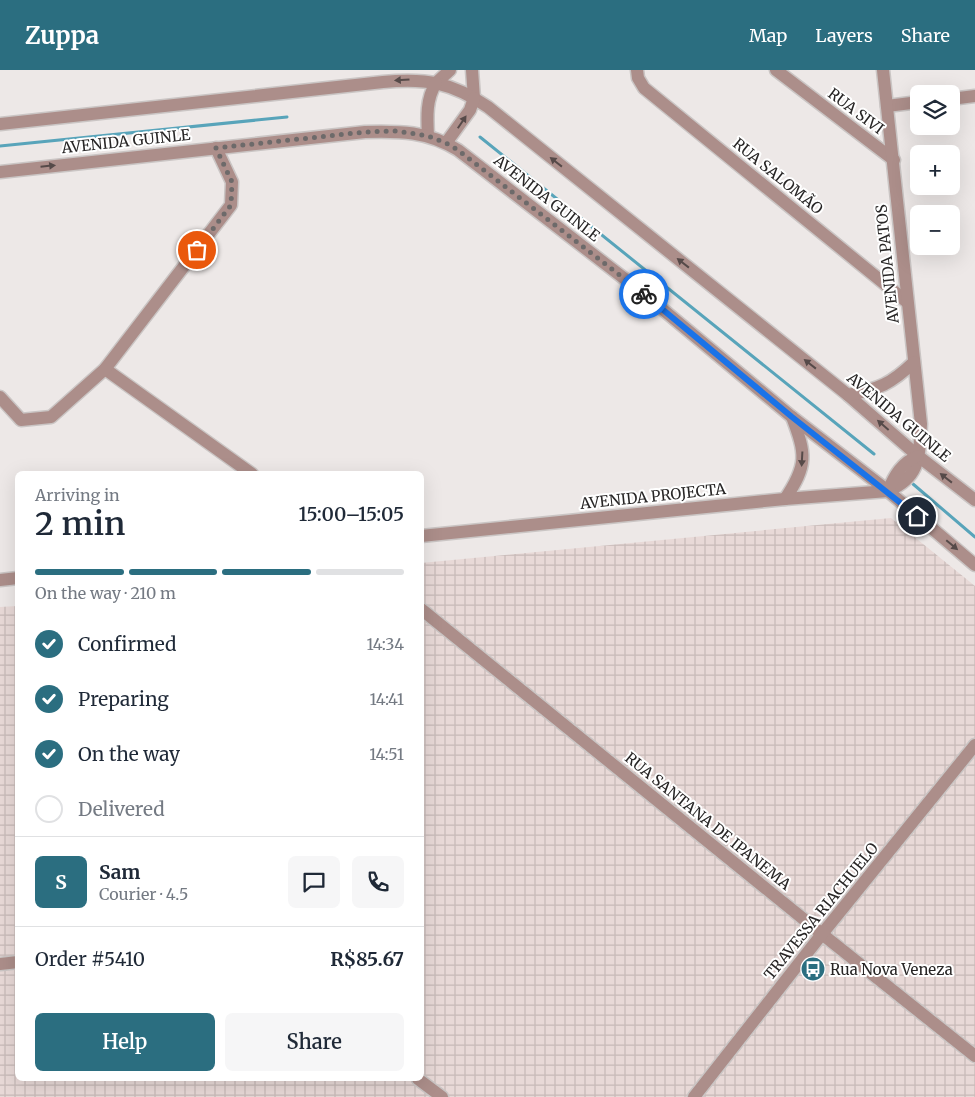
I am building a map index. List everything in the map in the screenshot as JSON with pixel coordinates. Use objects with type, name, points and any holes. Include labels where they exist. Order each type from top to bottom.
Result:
[{"type":"street","points":[[428,136],[428,99],[436,83],[450,70]]},
{"type":"street","points":[[446,143],[470,110],[474,98],[472,70]]},
{"type":"street","name":"RUA SALOMÃO","points":[[637,70],[638,78],[644,88],[907,302]]},
{"type":"street","name":"RUA SIVI","points":[[776,70],[894,160]]},
{"type":"street","name":"AVENIDA PATOS","points":[[883,70],[921,424],[918,456]]},
{"type":"street","name":"AVENIDA GUINLE","points":[[0,124],[382,82],[411,80],[436,83],[459,90],[488,106],[848,395],[918,456],[975,500]]},
{"type":"street","points":[[960,97],[975,96]]},
{"type":"street","points":[[888,106],[910,103]]},
{"type":"street","name":"AVENIDA GUINLE","points":[[0,172],[365,132],[397,131],[428,136],[446,143],[643,292],[792,417],[888,491],[975,565]]},
{"type":"street","points":[[0,397],[21,420],[51,417],[105,369],[231,205],[232,182],[216,148]]},
{"type":"street","points":[[848,395],[885,385],[914,362]]},
{"type":"street","points":[[105,369],[248,471]]},
{"type":"street","points":[[785,499],[802,469],[803,453],[801,441],[792,417]]},
{"type":"street","points":[[888,491],[894,478],[908,460],[918,456]]},
{"type":"street","name":"AVENIDA PROJECTA","points":[[424,536],[785,499],[888,491]]},
{"type":"street","points":[[0,580],[15,578]]},
{"type":"street","name":"RUA SANTANA DE IPANEMA","points":[[424,611],[975,1056]]},
{"type":"street","name":"TRAVESSA RIACHUELO","points":[[694,1097],[822,934],[975,745]]},
{"type":"street","points":[[0,964],[15,962]]},
{"type":"street","points":[[421,1081],[442,1097]]},
{"type":"shaded area","points":[[891,518],[975,586],[975,1097],[0,1097],[0,607],[15,606],[15,1081],[424,1081],[424,563]]},
{"type":"waterway","points":[[0,146],[287,117]]},
{"type":"waterway","points":[[480,137],[874,454]]},
{"type":"waterway","points":[[913,484],[975,537]]},
{"type":"way so far","points":[[197,250],[231,205],[232,182],[216,148],[365,132],[397,131],[428,136],[458,150],[644,294]]},
{"type":"place","name":"Rua Nova Veneza","points":[[813,969]]},
{"type":"route","points":[[644,294],[792,417],[888,491],[917,516]]}]
